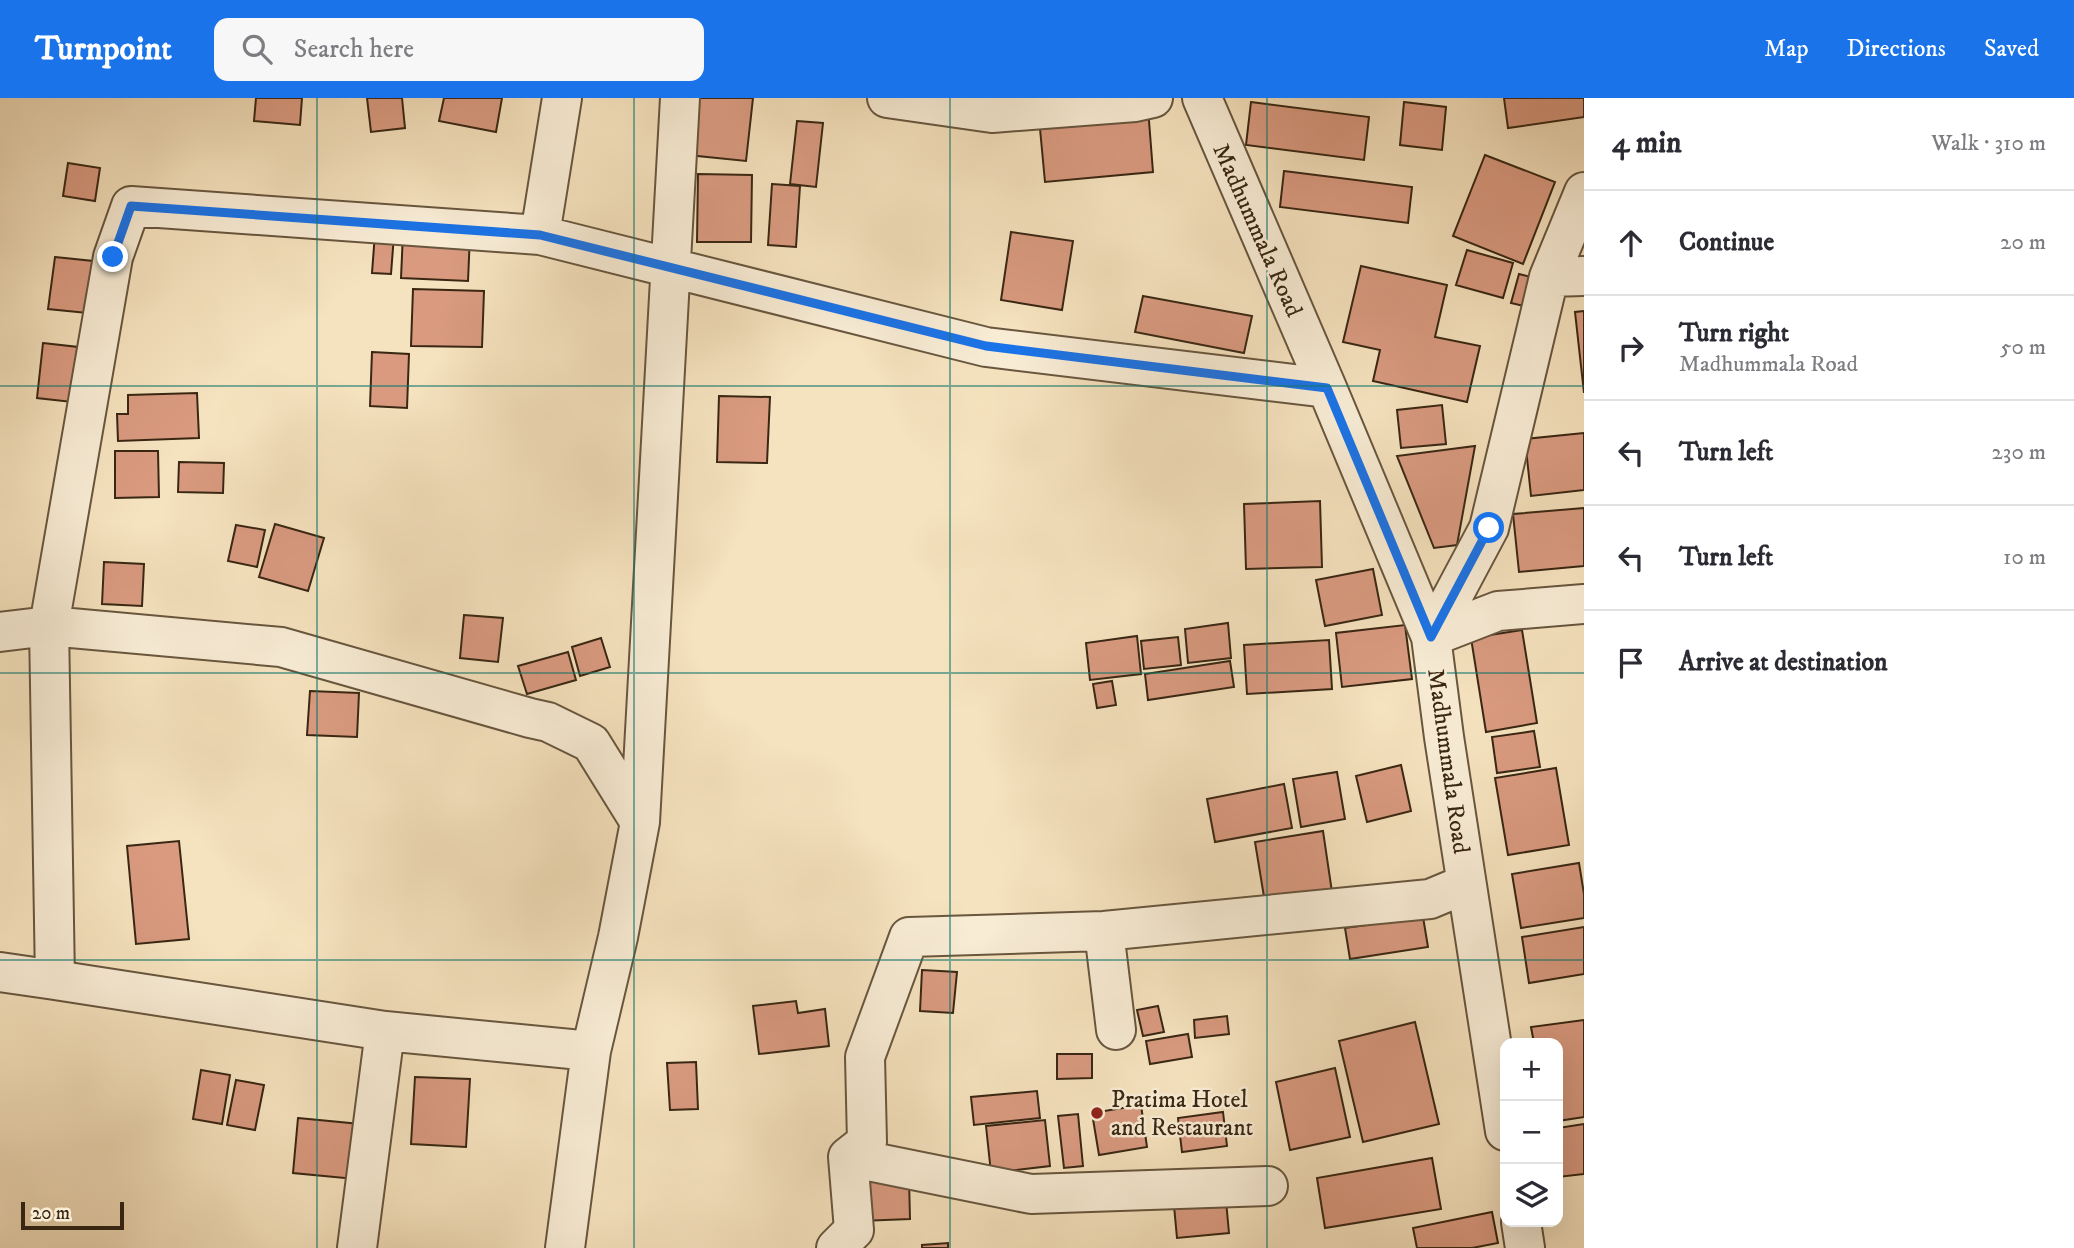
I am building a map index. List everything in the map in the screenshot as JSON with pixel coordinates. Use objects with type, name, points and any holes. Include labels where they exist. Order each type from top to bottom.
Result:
[{"type":"street","points":[[540,235],[562,98]]},
{"type":"street","points":[[565,1248],[591,1051],[618,937],[640,822],[673,267],[680,98]]},
{"type":"street","points":[[887,98],[992,113],[1135,102],[1153,98]]},
{"type":"street","name":"Madhummala Road","points":[[1202,98],[1431,637],[1500,1101]]},
{"type":"street","points":[[1431,637],[1489,528],[1566,276],[1584,192]]},
{"type":"street","points":[[55,981],[49,626],[113,257],[131,206],[540,235],[986,346],[1327,388]]},
{"type":"street","points":[[1431,637],[1497,611],[1584,604]]},
{"type":"street","points":[[0,632],[49,626],[281,647],[548,722],[591,743],[640,822]]},
{"type":"street","points":[[848,1157],[867,1142],[865,1057],[909,937],[1104,932],[1430,899],[1466,884]]},
{"type":"street","points":[[1104,932],[1116,1030]]},
{"type":"street","points":[[0,972],[385,1031],[591,1051]]},
{"type":"street","points":[[357,1248],[385,1031]]},
{"type":"street","points":[[848,1157],[1031,1194],[1268,1186]]},
{"type":"street","points":[[836,1248],[853,1230],[848,1157]]},
{"type":"street","points":[[1522,1227],[1525,1248]]},
{"type":"building","points":[[256,98],[302,98],[300,125],[254,121]]},
{"type":"building","points":[[367,98],[402,98],[405,128],[371,132]]},
{"type":"building","points":[[444,98],[502,98],[496,132],[439,121]]},
{"type":"building","points":[[694,98],[753,98],[746,161],[688,155]]},
{"type":"building","points":[[1504,98],[1584,98],[1584,117],[1508,128]]},
{"type":"building","points":[[1251,102],[1369,117],[1364,160],[1246,145]]},
{"type":"building","points":[[1404,102],[1446,107],[1442,150],[1400,145]]},
{"type":"building","points":[[1148,108],[1153,172],[1045,182],[1039,118]]},
{"type":"building","points":[[797,121],[823,123],[816,187],[790,184]]},
{"type":"building","points":[[1485,155],[1555,182],[1523,264],[1453,236]]},
{"type":"building","points":[[68,163],[100,168],[95,201],[63,196]]},
{"type":"building","points":[[1284,171],[1412,187],[1408,223],[1280,207]]},
{"type":"building","points":[[698,174],[752,175],[751,242],[697,242]]},
{"type":"building","points":[[772,184],[800,186],[796,247],[768,245]]},
{"type":"building","points":[[1011,232],[1073,241],[1062,310],[1001,300]]},
{"type":"building","points":[[375,233],[394,235],[391,274],[372,273]]},
{"type":"building","points":[[403,233],[470,235],[468,281],[401,278]]},
{"type":"building","points":[[1467,250],[1513,263],[1503,298],[1456,285]]},
{"type":"building","points":[[55,257],[93,261],[87,313],[48,309]]},
{"type":"building","points":[[1361,266],[1447,285],[1435,337],[1480,346],[1467,402],[1373,381],[1380,350],[1343,342]]},
{"type":"building","points":[[1519,274],[1535,278],[1528,307],[1511,303]]},
{"type":"building","points":[[413,289],[484,291],[482,347],[411,346]]},
{"type":"building","points":[[1143,296],[1252,316],[1244,353],[1135,332]]},
{"type":"building","points":[[1584,311],[1584,393],[1575,312]]},
{"type":"building","points":[[43,343],[78,347],[72,402],[37,398]]},
{"type":"building","points":[[372,352],[409,354],[407,408],[370,406]]},
{"type":"building","points":[[197,393],[199,438],[118,441],[117,414],[128,414],[128,395]]},
{"type":"building","points":[[719,396],[770,397],[767,463],[717,462]]},
{"type":"building","points":[[1442,405],[1446,444],[1401,448],[1397,410]]},
{"type":"building","points":[[1584,433],[1584,490],[1531,496],[1525,439]]},
{"type":"building","points":[[1475,446],[1457,545],[1434,548],[1397,456]]},
{"type":"building","points":[[115,451],[158,451],[159,497],[115,498]]},
{"type":"building","points":[[179,462],[224,463],[223,493],[178,492]]},
{"type":"building","points":[[1320,501],[1322,567],[1246,569],[1244,504]]},
{"type":"building","points":[[1584,508],[1584,566],[1519,572],[1513,514]]},
{"type":"building","points":[[275,524],[324,538],[308,591],[259,577]]},
{"type":"building","points":[[236,525],[265,530],[257,567],[228,561]]},
{"type":"building","points":[[104,562],[144,564],[142,606],[102,604]]},
{"type":"building","points":[[1373,569],[1382,615],[1325,626],[1316,580]]},
{"type":"building","points":[[464,615],[503,618],[498,662],[460,658]]},
{"type":"building","points":[[1228,623],[1231,658],[1188,663],[1185,629]]},
{"type":"building","points":[[1405,625],[1412,679],[1342,687],[1336,633]]},
{"type":"building","points":[[1522,630],[1537,723],[1486,732],[1471,638]]},
{"type":"building","points":[[1137,636],[1141,674],[1090,680],[1086,643]]},
{"type":"building","points":[[1178,637],[1181,665],[1144,669],[1141,641]]},
{"type":"building","points":[[601,638],[610,667],[580,676],[572,647]]},
{"type":"building","points":[[1329,640],[1332,689],[1247,694],[1244,645]]},
{"type":"building","points":[[568,652],[576,680],[527,694],[518,666]]},
{"type":"building","points":[[1230,661],[1234,687],[1148,700],[1145,674]]},
{"type":"building","points":[[1112,681],[1116,705],[1097,708],[1093,684]]},
{"type":"building","points":[[310,691],[359,693],[357,737],[307,735]]},
{"type":"building","points":[[1534,731],[1540,767],[1497,773],[1492,737]]},
{"type":"building","points":[[1401,765],[1411,811],[1367,822],[1356,776]]},
{"type":"building","points":[[1556,768],[1569,845],[1508,855],[1495,778]]},
{"type":"building","points":[[1337,772],[1345,819],[1301,827],[1293,779]]},
{"type":"building","points":[[1284,784],[1292,828],[1215,842],[1207,799]]},
{"type":"building","points":[[1323,831],[1333,899],[1266,909],[1255,842]]},
{"type":"building","points":[[179,841],[189,939],[136,944],[127,846]]},
{"type":"building","points":[[1579,863],[1584,894],[1584,918],[1521,928],[1512,874]]},
{"type":"building","points":[[1423,917],[1428,947],[1350,959],[1345,928]]},
{"type":"building","points":[[1584,927],[1584,974],[1529,983],[1522,937]]},
{"type":"building","points":[[922,970],[957,972],[953,1013],[920,1011]]},
{"type":"building","points":[[796,1001],[798,1013],[825,1009],[829,1046],[759,1054],[753,1006]]},
{"type":"building","points":[[1158,1006],[1164,1032],[1143,1036],[1137,1010]]},
{"type":"building","points":[[1227,1016],[1229,1034],[1195,1038],[1194,1020]]},
{"type":"building","points":[[1584,1020],[1584,1117],[1563,1120],[1563,1038],[1533,1038],[1531,1027]]},
{"type":"building","points":[[1415,1022],[1439,1124],[1363,1142],[1339,1041]]},
{"type":"building","points":[[1188,1034],[1192,1057],[1150,1064],[1146,1041]]},
{"type":"building","points":[[1057,1054],[1092,1054],[1092,1078],[1057,1079]]},
{"type":"building","points":[[696,1062],[698,1109],[670,1110],[667,1063]]},
{"type":"building","points":[[1335,1068],[1350,1137],[1290,1150],[1276,1082]]},
{"type":"building","points":[[201,1070],[230,1075],[222,1124],[193,1119]]},
{"type":"building","points":[[415,1077],[470,1079],[466,1147],[411,1144]]},
{"type":"building","points":[[236,1080],[264,1085],[255,1130],[227,1125]]},
{"type":"building","points":[[1037,1091],[1040,1118],[974,1125],[971,1097]]},
{"type":"building","points":[[1141,1105],[1147,1147],[1099,1155],[1092,1113]]},
{"type":"building","points":[[1223,1112],[1227,1146],[1182,1152],[1178,1118]]},
{"type":"building","points":[[1078,1114],[1083,1166],[1064,1168],[1058,1116]]},
{"type":"building","points":[[298,1118],[360,1124],[355,1179],[293,1173]]},
{"type":"building","points":[[1045,1120],[1050,1166],[991,1173],[986,1126]]},
{"type":"building","points":[[1584,1124],[1584,1174],[1563,1176],[1563,1127]]},
{"type":"building","points":[[1432,1158],[1441,1209],[1325,1228],[1317,1178]]},
{"type":"building","points":[[909,1179],[910,1219],[860,1221],[858,1182]]},
{"type":"building","points":[[1225,1190],[1229,1233],[1177,1238],[1173,1195]]},
{"type":"building","points":[[1492,1212],[1498,1243],[1472,1248],[1417,1248],[1413,1228]]},
{"type":"building","points":[[948,1243],[948,1248],[922,1248],[922,1245]]},
{"type":"place","name":"Pratima Hotel and Restaurant","points":[[1097,1113]]},
{"type":"route","points":[[113,257],[131,206],[540,235],[986,346],[1327,388],[1431,637],[1489,528]]}]
